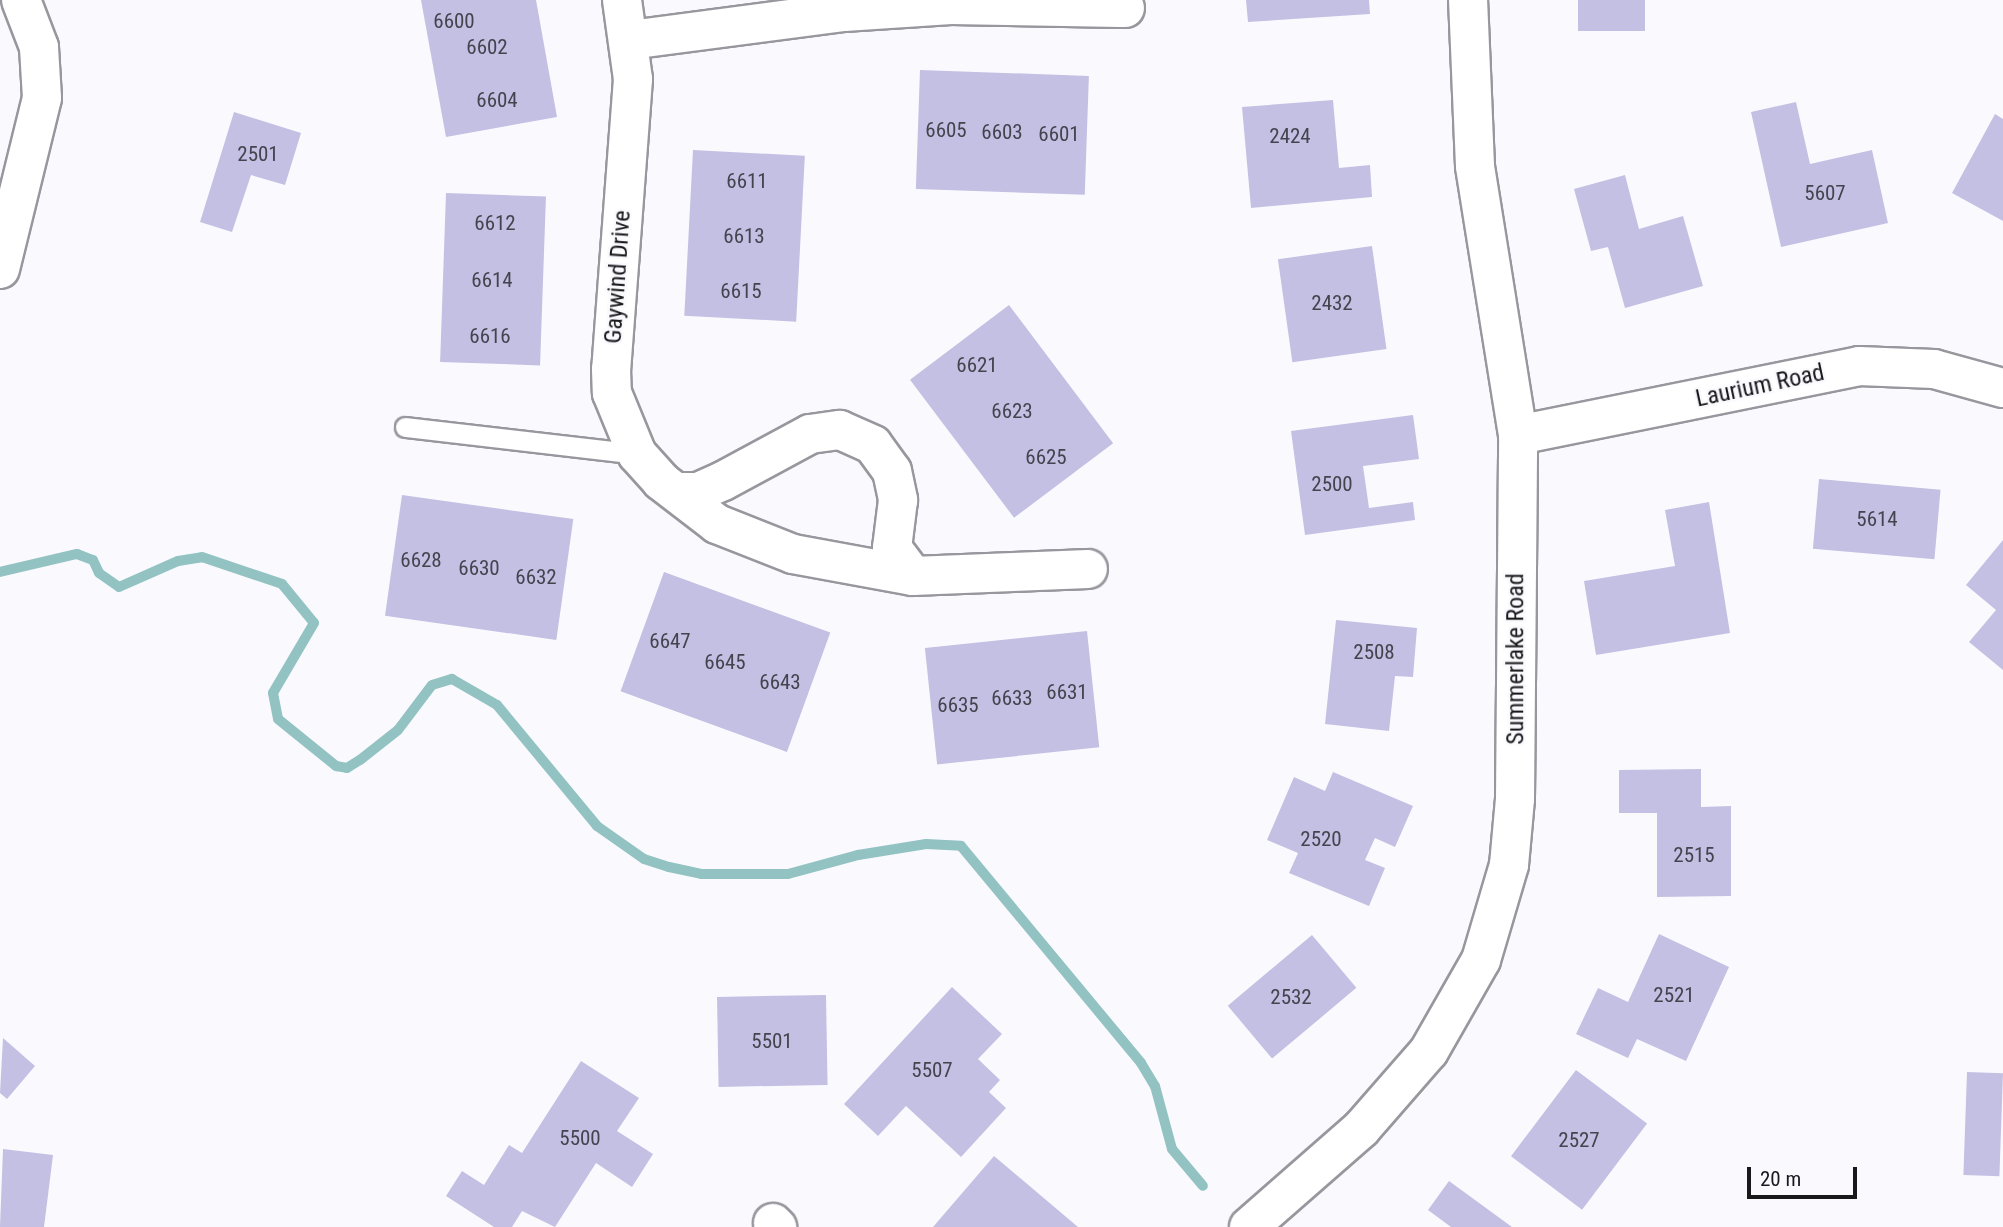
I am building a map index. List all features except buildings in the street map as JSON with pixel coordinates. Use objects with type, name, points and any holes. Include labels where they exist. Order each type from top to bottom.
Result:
[{"type":"street","points":[[0,269],[42,98],[39,47],[21,0]]},
{"type":"street","name":"Gaywind Drive","points":[[622,0],[630,40],[633,79],[611,369],[612,393],[637,454],[677,492],[717,524],[793,554],[913,576],[1088,569]]},
{"type":"street","name":"Summerlake Road","points":[[1249,1227],[1361,1129],[1429,1051],[1467,990],[1490,935],[1509,865],[1516,799],[1518,435],[1475,166],[1468,0]]},
{"type":"street","points":[[630,40],[844,12],[951,5],[1125,8]]},
{"type":"street","name":"Laurium Road","points":[[1518,435],[1859,366],[1934,369],[2003,388]]},
{"type":"street","points":[[677,492],[698,492],[723,481],[810,433],[840,430],[873,445],[892,471],[898,500],[892,548],[913,576]]},
{"type":"lane","points":[[405,426],[637,454]]},
{"type":"waterway","points":[[0,572],[77,554],[93,560],[99,573],[119,587],[178,561],[202,557],[282,584],[314,623],[273,693],[278,719],[336,766],[347,768],[360,760],[398,730],[432,685],[452,679],[497,705],[597,826],[644,859],[669,867],[701,874],[788,874],[858,855],[926,844],[961,846],[1141,1063],[1155,1086],[1172,1149],[1203,1186]]}]
